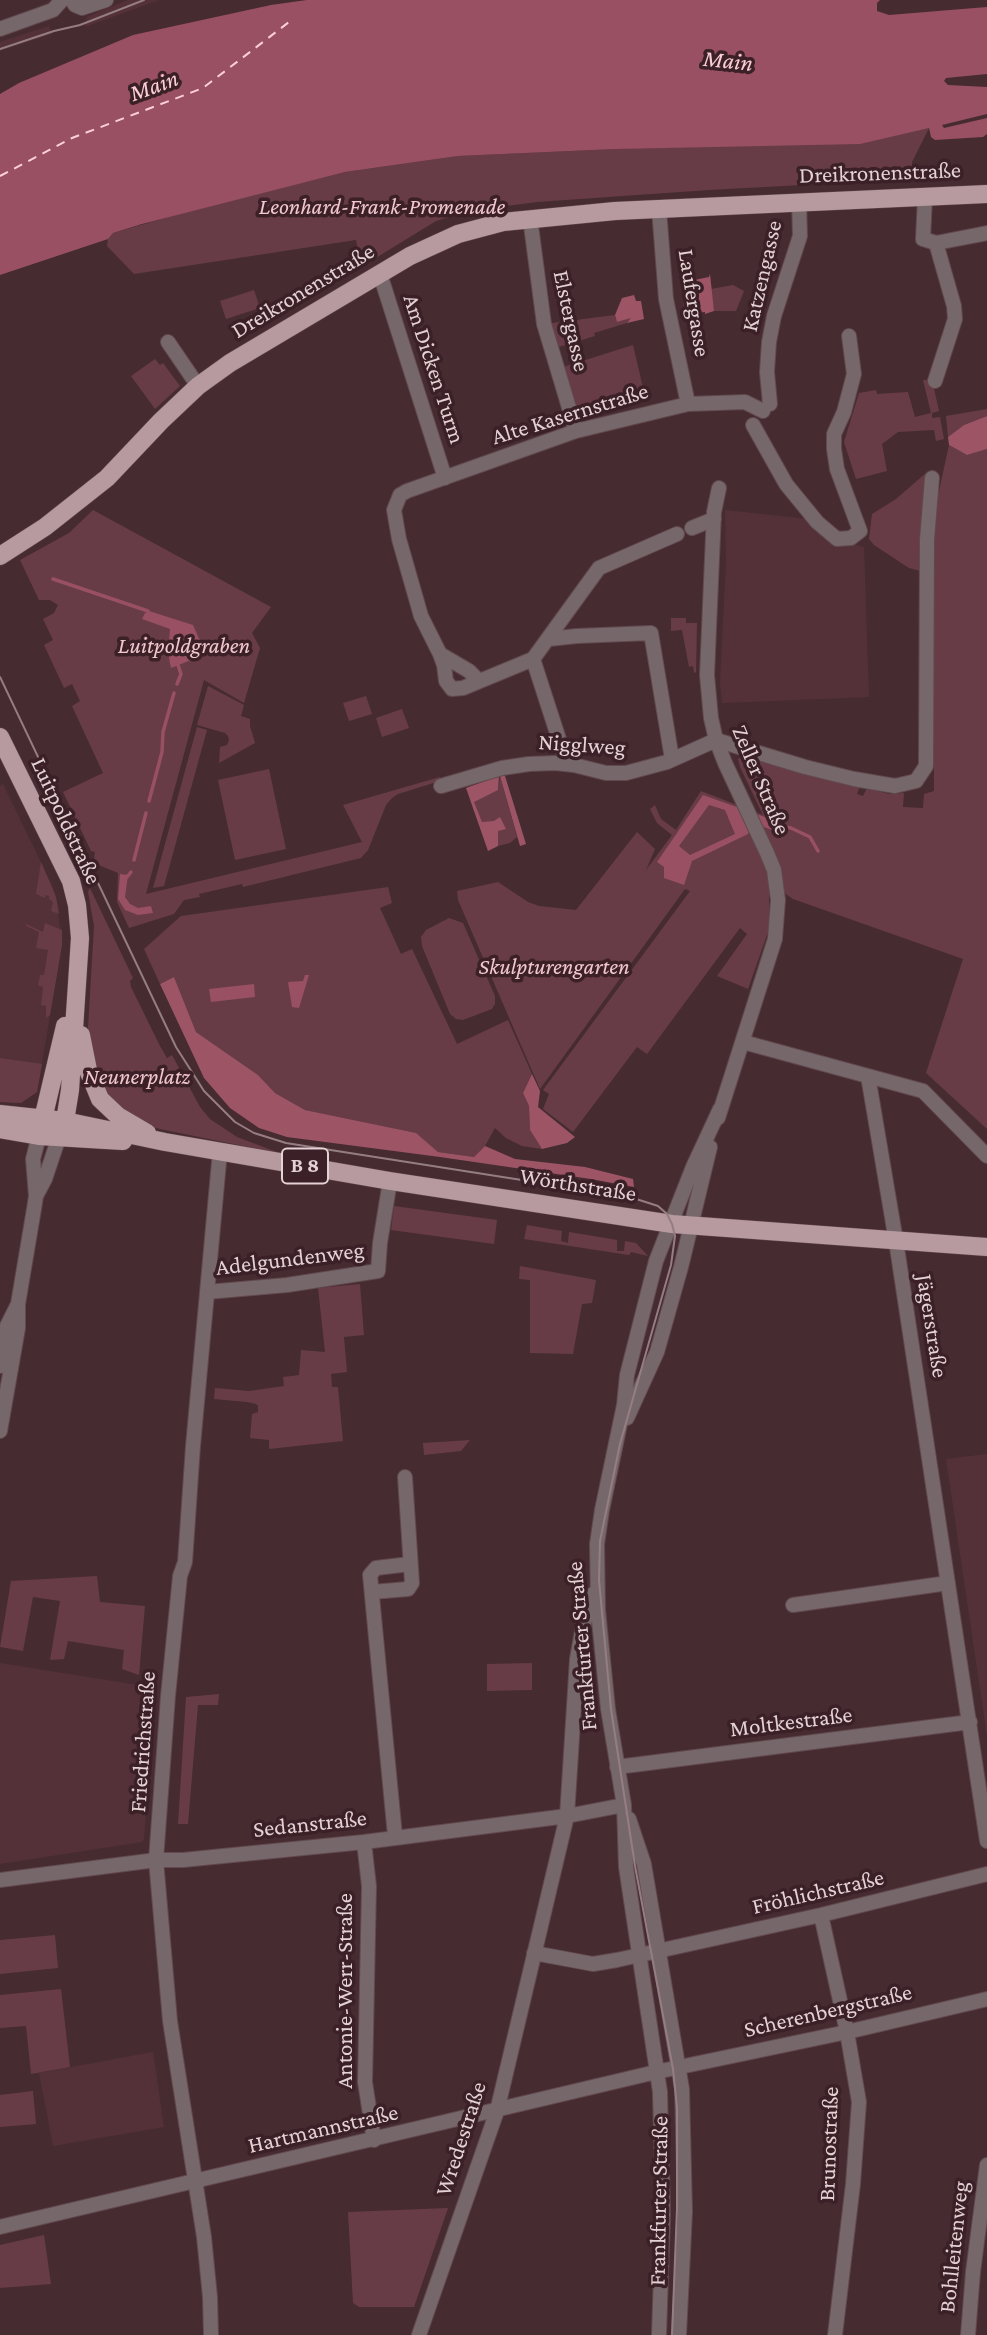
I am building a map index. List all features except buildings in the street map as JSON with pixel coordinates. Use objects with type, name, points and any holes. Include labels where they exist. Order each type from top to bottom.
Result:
[{"type":"main road","name":"Dreikronenstraße","points":[[0,556],[54,521],[107,478],[198,386],[243,354],[410,256],[458,234],[530,218],[659,209],[799,209],[987,194]]},
{"type":"main road","name":"Luitpoldstraße","points":[[0,737],[71,881],[79,927],[78,968]]},
{"type":"main road","name":"B 8","points":[[39,1136],[78,968]]},
{"type":"main road","name":"B 8","points":[[62,1129],[70,1090],[78,968]]},
{"type":"main road","name":"B 8","points":[[78,968],[81,1039],[97,1093],[108,1109],[165,1142]]},
{"type":"main road","points":[[0,1114],[44,1118],[62,1129]]},
{"type":"main road","points":[[0,1129],[39,1136],[62,1129]]},
{"type":"main road","name":"Wörthstraße","points":[[62,1129],[165,1142],[390,1181],[690,1227],[987,1247]]},
{"type":"street","points":[[0,29],[49,12],[57,8],[62,0]]},
{"type":"street","points":[[72,0],[78,7],[85,8],[106,0]]},
{"type":"street","points":[[925,197],[929,241],[954,306],[955,319],[935,381]]},
{"type":"street","name":"Laufergasse","points":[[659,209],[666,299],[688,404]]},
{"type":"street","name":"Katzengasse","points":[[767,408],[769,342],[774,316],[800,236],[799,209]]},
{"type":"street","name":"Elstergasse","points":[[530,218],[544,324],[576,431]]},
{"type":"street","points":[[929,241],[987,233]]},
{"type":"street","name":"Am Dicken Turm","points":[[380,274],[445,478]]},
{"type":"street","points":[[753,425],[786,484],[817,522],[837,539],[851,538],[860,531],[838,469],[834,449],[834,434],[844,412],[854,374],[849,336]]},
{"type":"street","points":[[168,342],[198,386]]},
{"type":"street","name":"Alte Kasernstraße","points":[[440,654],[425,627],[410,581],[396,520],[396,501],[400,495],[576,431],[688,404],[745,402],[767,408]]},
{"type":"street","points":[[716,740],[854,779],[895,786],[916,782],[926,766],[927,540],[932,478]]},
{"type":"street","name":"Zeller Straße","points":[[719,488],[713,519],[707,675],[710,712],[716,740],[774,870],[777,893],[775,939],[743,1042]]},
{"type":"street","points":[[692,528],[713,519]]},
{"type":"street","points":[[440,654],[446,681],[452,689],[463,688],[533,659],[599,568],[677,534]]},
{"type":"street","points":[[549,639],[651,634],[672,758]]},
{"type":"street","points":[[440,654],[479,681]]},
{"type":"street","points":[[533,659],[567,764]]},
{"type":"street","name":"Nigglweg","points":[[441,786],[518,765],[541,763],[567,764],[606,773],[626,773],[646,769],[716,740]]},
{"type":"street","points":[[743,1042],[923,1091],[987,1156]]},
{"type":"street","name":"Frankfurter Straße","points":[[617,1444],[629,1410],[657,1352],[720,1109],[743,1042]]},
{"type":"street","name":"Jägerstraße","points":[[868,1076],[896,1241],[987,1841]]},
{"type":"street","name":"Frankfurter Straße","points":[[679,2335],[685,2212],[680,2068],[644,1864],[624,1805],[617,1768],[608,1709],[596,1580],[600,1521],[617,1444],[627,1375],[656,1261],[693,1167],[720,1109]]},
{"type":"street","points":[[36,1196],[45,1179],[62,1129]]},
{"type":"street","points":[[0,1431],[18,1328],[18,1304],[36,1196],[33,1159],[39,1136]]},
{"type":"street","name":"Friedrichstraße","points":[[211,2335],[205,2249],[170,2021],[156,1860],[169,1686],[180,1576],[185,1563],[220,1151]]},
{"type":"street","name":"Adelgundenweg","points":[[207,1292],[378,1271],[390,1181]]},
{"type":"street","points":[[0,1366],[7,1326],[18,1304]]},
{"type":"street","points":[[372,1592],[408,1589],[412,1583],[405,1477]]},
{"type":"street","points":[[395,1836],[370,1575],[376,1568],[410,1564]]},
{"type":"street","name":"Wredestraße","points":[[419,2335],[497,2111],[566,1816],[577,1659],[596,1580]]},
{"type":"street","points":[[793,1605],[948,1583]]},
{"type":"street","name":"Moltkestraße","points":[[617,1768],[970,1722]]},
{"type":"street","name":"Frankfurter Straße","points":[[624,1805],[626,1867],[660,2092],[663,2272],[659,2335]]},
{"type":"street","name":"Sedanstraße","points":[[0,1880],[156,1860],[183,1860],[364,1842],[566,1816],[624,1805]]},
{"type":"street","name":"Antonie-Werr-Straße","points":[[364,1842],[369,1886],[365,2082],[374,2140]]},
{"type":"street","name":"Fröhlichstraße","points":[[660,1951],[987,1874]]},
{"type":"street","name":"Brunostraße","points":[[821,1915],[848,2032],[859,2102],[853,2184],[835,2335]]},
{"type":"street","points":[[534,1953],[593,1964],[660,1951]]},
{"type":"street","name":"Scherenbergstraße","points":[[680,2068],[987,1999]]},
{"type":"street","points":[[656,2072],[680,2068]]},
{"type":"street","name":"Hartmannstraße","points":[[0,2227],[656,2072]]},
{"type":"street","name":"Bohlleitenweg","points":[[968,2335],[972,2272],[987,2165]]},
{"type":"shaded area","points":[[128,0],[159,0],[85,27],[87,17]]},
{"type":"shaded area","points":[[49,26],[52,34],[0,51],[0,42]]},
{"type":"shaded area","points":[[710,274],[714,311],[685,314],[683,302],[690,299],[689,281],[709,277]]},
{"type":"shaded area","points":[[634,295],[636,301],[641,301],[644,319],[627,323],[631,318],[617,322],[615,315],[622,298]]},
{"type":"shaded area","points":[[987,416],[987,449],[967,455],[949,445],[948,437],[964,425]]},
{"type":"shaded area","points":[[725,510],[807,519],[850,543],[864,547],[869,697],[722,703],[720,682],[726,564]]},
{"type":"shaded area","points":[[499,776],[498,790],[474,802],[482,822],[494,821],[500,817],[506,829],[498,831],[498,846],[488,851],[466,788]]},
{"type":"shaded area","points":[[500,776],[505,776],[526,844],[520,846]]},
{"type":"shaded area","points":[[3,784],[52,885],[62,930],[62,945],[37,1092],[21,1103],[0,1102],[0,786]]},
{"type":"shaded area","points":[[174,977],[196,1032],[258,1075],[275,1093],[305,1110],[416,1133],[438,1152],[474,1157],[485,1146],[515,1159],[585,1167],[633,1179],[634,1187],[287,1137],[259,1128],[230,1108],[204,1078],[160,984]]},
{"type":"shaded area","points":[[532,1074],[540,1091],[538,1107],[575,1137],[567,1143],[542,1149],[530,1130],[529,1106],[523,1093]]},
{"type":"shaded area","points":[[987,1454],[987,1736],[946,1459]]},
{"type":"shaded area","points":[[0,1663],[156,1688],[142,1842],[0,1864]]},
{"type":"shaded area","points":[[153,2052],[164,2127],[53,2146],[39,2073]]},
{"type":"green space","name":"Leonhard-Frank-Promenade","points":[[929,128],[912,162],[913,179],[537,202],[468,211],[436,221],[361,267],[356,240],[134,274],[107,246],[113,233],[214,204],[345,172],[458,156],[616,149]]},
{"type":"green space","points":[[733,285],[744,291],[736,311],[714,311],[711,289]]},
{"type":"green space","points":[[254,290],[260,308],[226,319],[220,301]]},
{"type":"green space","points":[[615,315],[617,322],[633,317],[627,323],[594,333],[595,336],[552,349],[544,324]]},
{"type":"green space","points":[[633,345],[644,392],[569,409],[557,369]]},
{"type":"green space","points":[[155,359],[160,365],[163,363],[180,386],[155,409],[131,376]]},
{"type":"green space","points":[[923,380],[932,380],[939,411],[932,413],[932,418],[940,417],[944,439],[936,441],[934,430],[898,432],[882,444],[887,471],[856,479],[844,442],[859,393],[876,390],[877,394],[908,392],[915,417],[931,413]]},
{"type":"green space","points":[[987,409],[987,416],[964,425],[948,437],[946,416]]},
{"type":"green space","name":"Skulpturengarten","points":[[949,445],[967,455],[987,449],[987,1129],[926,1073],[963,959],[793,899],[783,892],[769,895],[769,929],[748,989],[717,976],[747,934],[740,928],[647,1054],[637,1047],[573,1132],[543,1109],[549,1094],[543,1090],[690,891],[685,889],[540,1089],[458,900],[457,891],[498,882],[528,902],[539,906],[576,910],[637,832],[655,849],[646,870],[672,835],[657,823],[650,809],[655,805],[661,819],[676,830],[701,791],[763,815],[740,767],[738,759],[742,756],[860,786],[857,794],[863,796],[867,788],[889,794],[904,793],[903,807],[923,808],[924,794],[934,791],[934,534],[938,496]]},
{"type":"green space","points":[[926,473],[921,571],[909,568],[869,539],[872,514],[896,499]]},
{"type":"green space","name":"Luitpoldgraben","points":[[93,510],[271,607],[252,633],[260,648],[244,703],[204,680],[146,894],[362,842],[343,805],[440,777],[440,781],[392,798],[386,805],[368,850],[361,858],[243,887],[242,884],[199,894],[200,897],[184,900],[174,914],[129,928],[117,902],[118,873],[96,864],[95,852],[91,851],[63,792],[103,773],[72,706],[80,701],[72,684],[64,688],[44,645],[53,640],[43,619],[54,613],[58,605],[50,600],[39,600],[20,560],[69,533]]},
{"type":"green space","points":[[671,618],[686,618],[686,623],[697,623],[694,673],[693,666],[689,667],[682,630],[671,631]]},
{"type":"green space","points":[[208,686],[244,705],[241,716],[250,719],[255,743],[219,763],[220,747],[227,745],[228,736],[197,725]]},
{"type":"green space","points":[[366,696],[372,714],[349,721],[343,703]]},
{"type":"green space","points":[[402,709],[409,728],[382,737],[376,718]]},
{"type":"green space","points":[[197,727],[207,730],[164,886],[153,888]]},
{"type":"green space","points":[[269,769],[286,849],[235,860],[218,780]]},
{"type":"green space","points":[[500,776],[517,837],[510,843],[498,846],[482,823],[473,801],[498,790]]},
{"type":"green space","points":[[41,862],[56,897],[59,914],[51,911],[53,902],[49,896],[45,895],[45,898],[36,894]]},
{"type":"green space","points":[[388,887],[392,903],[380,908],[401,954],[412,949],[457,1044],[508,1020],[532,1074],[523,1093],[529,1106],[530,1130],[542,1149],[522,1146],[506,1138],[495,1128],[485,1146],[474,1157],[438,1152],[415,1133],[305,1110],[275,1093],[258,1075],[196,1032],[174,977],[160,984],[144,949],[181,916]]},
{"type":"green space","name":"Neunerplatz","points":[[90,888],[133,978],[130,981],[131,987],[160,1046],[167,1058],[172,1055],[200,1107],[210,1119],[237,1137],[282,1154],[149,1126],[108,1100],[87,1045],[94,926],[88,892]]},
{"type":"green space","points":[[449,918],[463,923],[495,996],[492,1009],[463,1020],[450,1014],[422,946],[421,937],[426,930]]},
{"type":"green space","points":[[45,923],[62,930],[50,1015],[46,1018],[46,1006],[41,1005],[43,987],[38,985],[40,975],[44,975],[48,950],[36,948],[39,932],[26,926],[43,932]]},
{"type":"green space","points":[[0,1058],[42,1064],[37,1092],[21,1103],[0,1102]]},
{"type":"green space","points":[[394,1206],[497,1220],[494,1244],[391,1230]]},
{"type":"green space","points":[[527,1225],[562,1231],[561,1241],[568,1243],[569,1232],[617,1240],[617,1251],[624,1251],[625,1241],[636,1243],[648,1256],[524,1239]]},
{"type":"green space","points":[[520,1266],[596,1280],[592,1303],[582,1304],[573,1354],[530,1353],[530,1280],[519,1279]]},
{"type":"green space","points":[[360,1284],[364,1335],[344,1337],[347,1372],[331,1374],[332,1387],[338,1387],[343,1441],[269,1449],[269,1440],[250,1438],[252,1414],[258,1412],[258,1406],[247,1402],[214,1399],[215,1388],[249,1391],[284,1386],[283,1377],[299,1375],[301,1350],[325,1352],[318,1288]]},
{"type":"green space","points":[[470,1440],[461,1451],[424,1455],[423,1443]]},
{"type":"green space","points":[[97,1576],[100,1602],[145,1606],[139,1675],[122,1669],[124,1650],[68,1641],[64,1659],[50,1660],[60,1601],[33,1597],[23,1651],[0,1647],[11,1581]]},
{"type":"green space","points":[[532,1663],[532,1690],[487,1691],[487,1664]]},
{"type":"green space","points":[[219,1694],[218,1705],[198,1705],[188,1824],[178,1824],[186,1697]]},
{"type":"green space","points":[[55,1935],[58,1968],[0,1974],[0,1940]]},
{"type":"green space","points":[[61,1989],[70,2067],[31,2074],[26,2026],[0,2028],[0,1995]]},
{"type":"green space","points":[[33,2091],[36,2124],[0,2127],[0,2095]]},
{"type":"green space","points":[[448,2208],[414,2307],[359,2307],[353,2303],[348,2212]]},
{"type":"green space","points":[[44,2235],[51,2284],[0,2288],[0,2245]]},
{"type":"water","name":"Main","points":[[307,0],[880,0],[877,3],[877,11],[889,15],[987,7],[987,74],[946,78],[944,81],[948,85],[987,87],[987,114],[942,125],[944,128],[987,118],[987,134],[983,137],[935,140],[931,137],[929,128],[860,144],[616,149],[458,156],[345,172],[142,224],[113,233],[108,239],[0,275],[0,94],[19,83],[133,35],[271,5]]},
{"type":"water","points":[[149,611],[193,625],[206,654],[171,668],[168,653],[170,629],[142,619]]},
{"type":"water","points":[[703,795],[776,821],[772,830],[753,823],[748,834],[692,861],[684,885],[664,878],[664,867],[657,862]],"holes":[[[709,805],[725,810],[735,834],[690,855],[679,846]]]},
{"type":"water","points":[[120,874],[128,875],[125,897],[130,904],[138,908],[151,906],[153,913],[138,915],[125,910],[118,899]]},
{"type":"water","points":[[305,975],[309,975],[299,1008],[292,1007],[288,982],[303,981]]},
{"type":"water","points":[[254,984],[255,997],[211,1002],[209,989]]},
{"type":"waterway","points":[[53,579],[148,611]]},
{"type":"waterway","points":[[177,684],[181,674],[178,665]]},
{"type":"waterway","points":[[149,801],[174,693]]},
{"type":"waterway","points":[[134,860],[146,813]]},
{"type":"waterway","points":[[774,825],[791,828],[810,837],[818,851]]},
{"type":"waterway","points":[[127,877],[131,872]]},
{"type":"ferry route","points":[[0,176],[72,138],[203,88],[289,22]]},
{"type":"tram line","points":[[0,49],[80,25],[144,0]]},
{"type":"tram line","points":[[0,677],[176,1047],[204,1091],[235,1122],[254,1133],[286,1143],[630,1197],[658,1206],[667,1214],[672,1224],[675,1236],[671,1265],[620,1444],[600,1541],[599,1580],[611,1709],[635,1866],[673,2069],[677,2108],[677,2209],[672,2335]]}]
